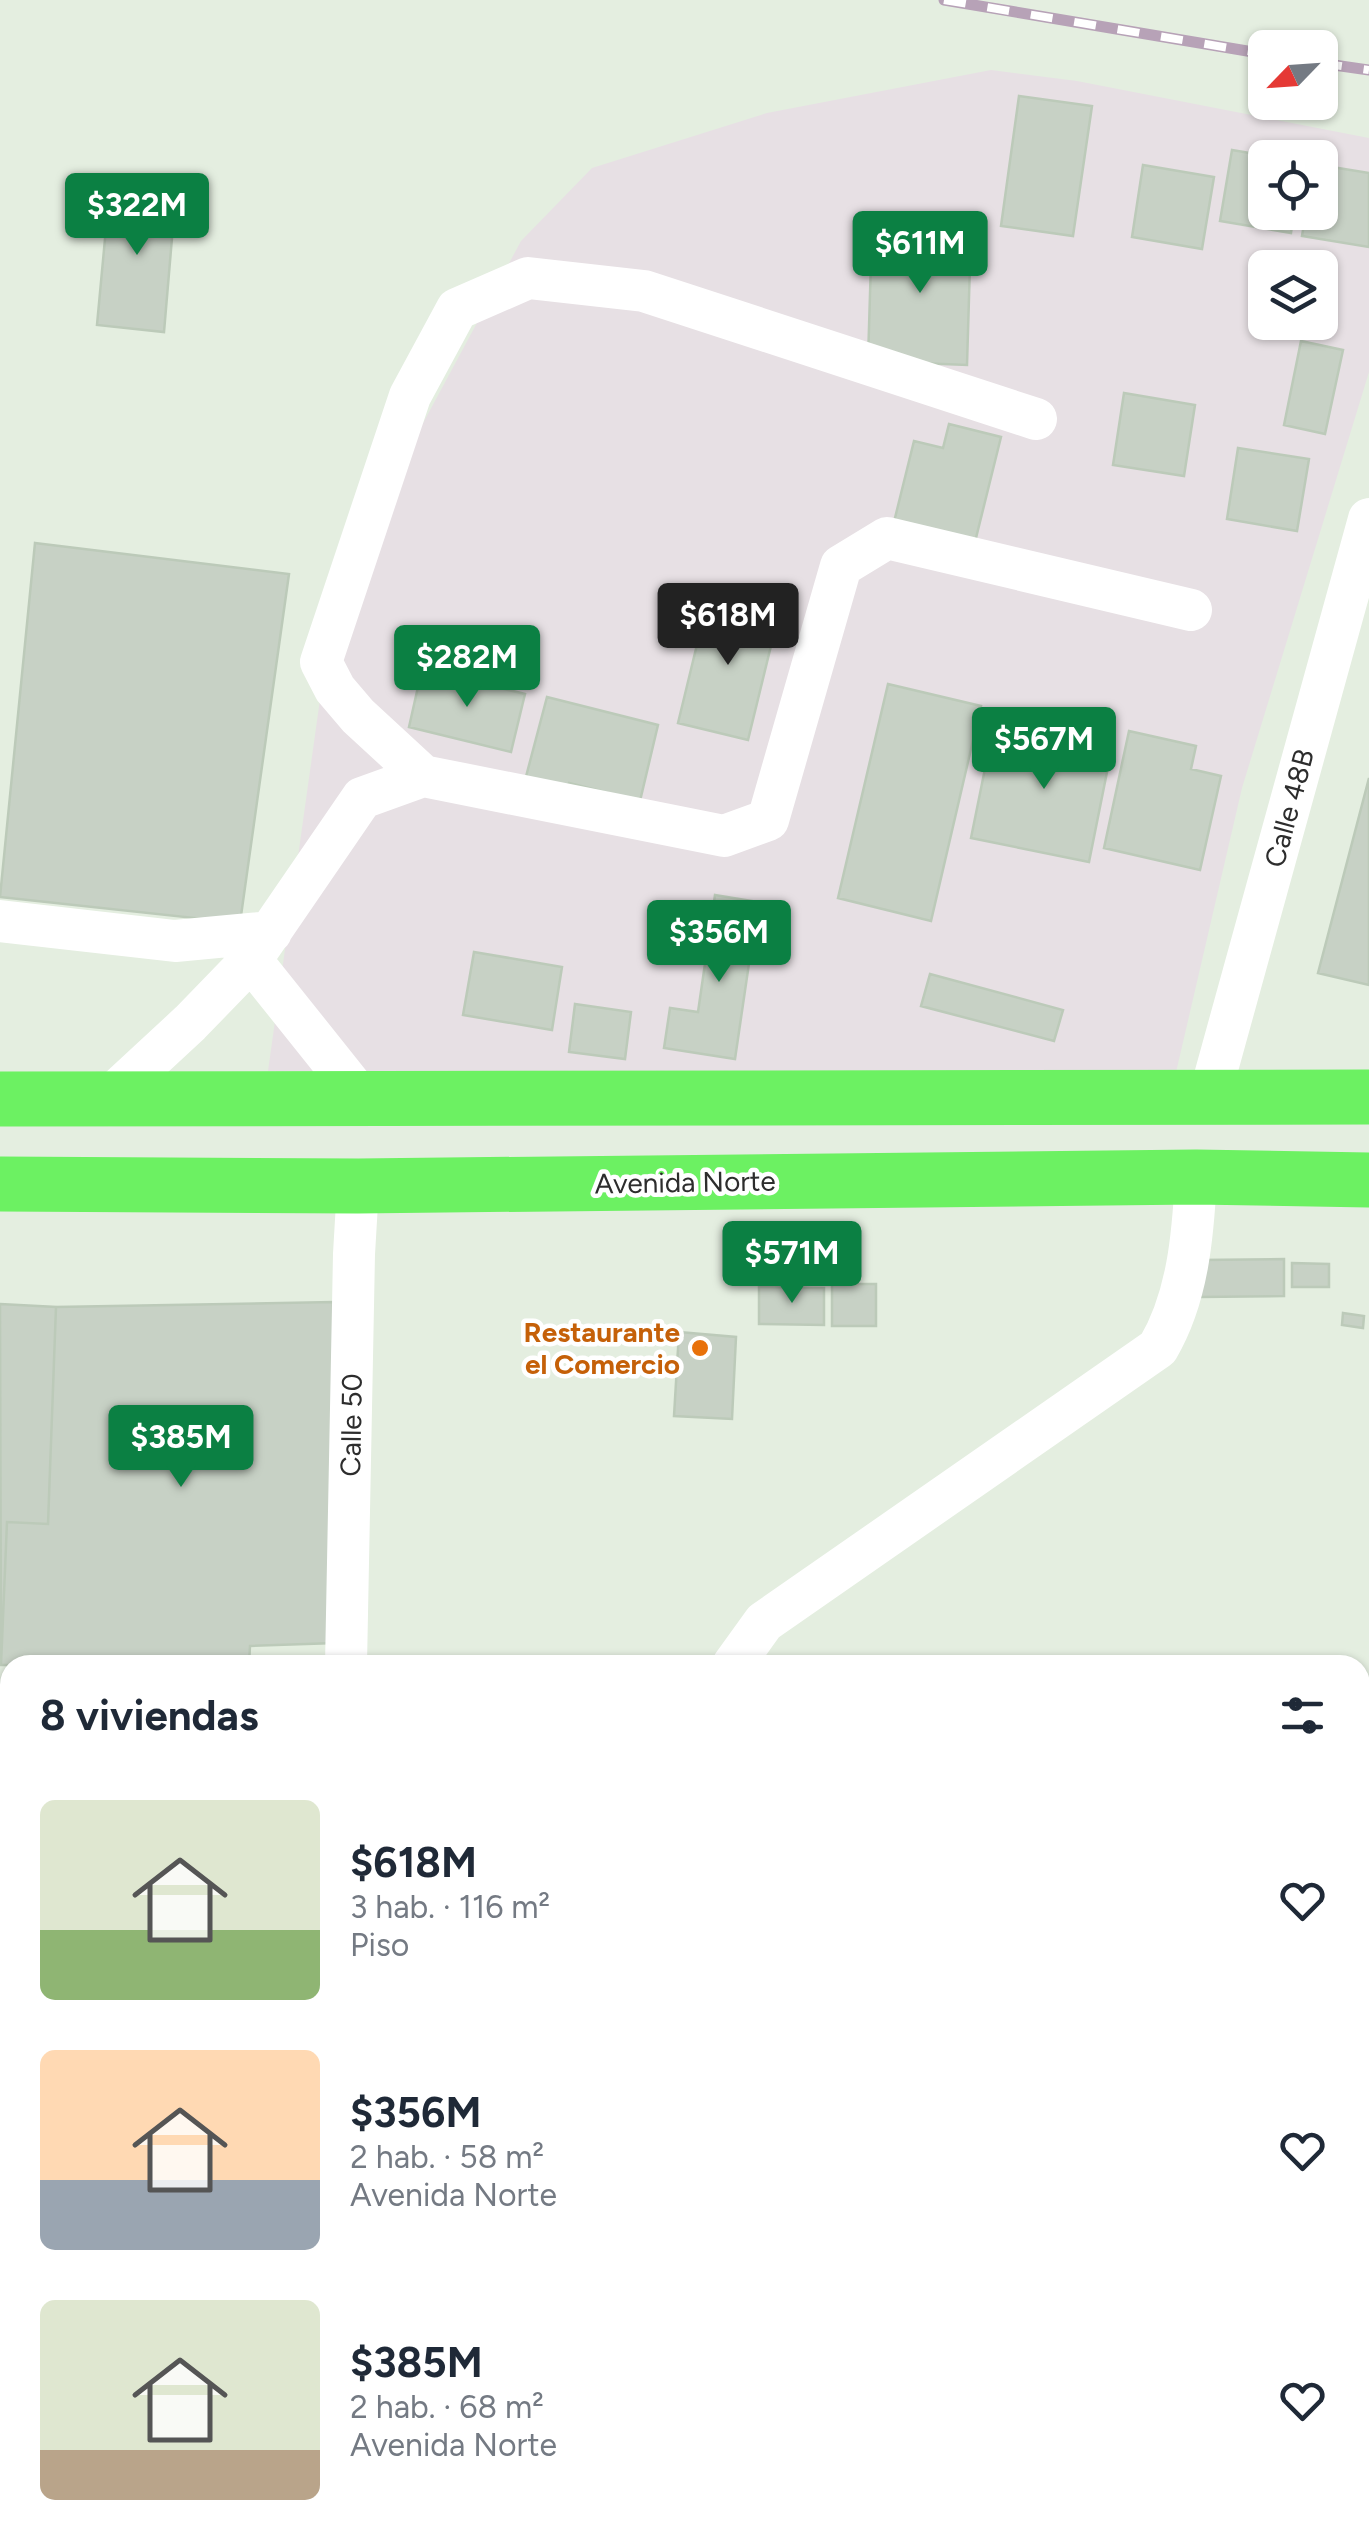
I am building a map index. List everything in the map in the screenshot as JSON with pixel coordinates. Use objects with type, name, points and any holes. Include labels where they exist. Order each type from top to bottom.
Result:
[{"type":"main road","points":[[0,1099],[1369,1097]]},
{"type":"main road","name":"Avenida Norte","points":[[0,1184],[358,1186],[1196,1177],[1369,1180]]},
{"type":"street","points":[[422,776],[358,716],[335,689],[320,662],[410,396],[457,309],[528,278],[644,291],[1036,420]]},
{"type":"street","name":"Calle 48B","points":[[1209,1098],[1369,519]]},
{"type":"street","points":[[108,1099],[190,1023],[261,946],[362,798],[422,776],[724,836],[768,820],[841,566],[887,538],[1191,610]]},
{"type":"street","points":[[0,921],[175,941],[261,946]]},
{"type":"street","points":[[261,946],[362,1099]]},
{"type":"street","points":[[740,1655],[764,1622],[1158,1348],[1173,1323],[1193,1235],[1196,1177]]},
{"type":"street","name":"Calle 50","points":[[346,1655],[358,1186]]},
{"type":"shaded area","points":[[991,70],[1077,81],[1248,114],[1248,120],[1277,120],[1369,138],[1369,372],[1242,788],[1174,1081],[268,1071],[336,585],[521,241],[592,168],[767,113]]},
{"type":"building","points":[[1019,96],[1092,106],[1073,236],[1001,226]]},
{"type":"building","points":[[1232,150],[1248,153],[1248,226],[1220,221]]},
{"type":"building","points":[[1143,165],[1214,177],[1202,249],[1132,237]]},
{"type":"building","points":[[1338,168],[1369,173],[1369,247],[1302,236],[1303,230],[1338,230]]},
{"type":"building","points":[[110,185],[176,191],[164,332],[97,325]]},
{"type":"building","points":[[872,228],[971,231],[967,365],[868,361]]},
{"type":"building","points":[[1301,341],[1343,350],[1325,434],[1284,425]]},
{"type":"building","points":[[1124,393],[1195,405],[1184,476],[1113,465]]},
{"type":"building","points":[[949,424],[1001,437],[974,546],[893,526],[914,441],[943,448]]},
{"type":"building","points":[[1238,448],[1309,459],[1297,531],[1227,519]]},
{"type":"building","points":[[35,543],[289,574],[240,923],[0,897]]},
{"type":"building","points":[[709,595],[779,613],[748,740],[678,723]]},
{"type":"building","points":[[422,669],[525,694],[511,752],[409,727]]},
{"type":"building","points":[[888,684],[981,706],[931,921],[838,898]]},
{"type":"building","points":[[547,697],[658,725],[640,801],[569,783],[562,796],[523,788]]},
{"type":"building","points":[[1051,723],[1114,737],[1089,862],[971,838],[992,734],[1047,746]]},
{"type":"building","points":[[1129,731],[1196,746],[1191,769],[1221,776],[1200,870],[1104,848]]},
{"type":"building","points":[[1369,778],[1369,985],[1318,973]]},
{"type":"building","points":[[715,895],[758,902],[735,1059],[664,1048],[670,1008],[698,1012]]},
{"type":"building","points":[[474,952],[562,967],[552,1030],[463,1015]]},
{"type":"building","points":[[930,974],[1063,1010],[1054,1041],[921,1006]]},
{"type":"building","points":[[575,1004],[631,1012],[625,1059],[569,1052]]},
{"type":"building","points":[[1284,1259],[1284,1296],[1200,1297],[1200,1260]]},
{"type":"building","points":[[1292,1263],[1329,1264],[1329,1287],[1292,1287]]},
{"type":"building","points":[[832,1284],[876,1284],[876,1326],[832,1326]]},
{"type":"building","points":[[759,1287],[824,1288],[824,1325],[759,1324]]},
{"type":"building","points":[[333,1302],[335,1643],[250,1646],[250,1655],[1,1655],[7,1522],[48,1524],[56,1307]]},
{"type":"building","points":[[0,1304],[56,1307],[48,1524],[7,1522],[1,1655]]},
{"type":"building","points":[[1343,1313],[1364,1316],[1363,1328],[1342,1325]]},
{"type":"building","points":[[679,1332],[736,1337],[732,1419],[674,1416]]},
{"type":"railway","points":[[944,0],[1248,51]]},
{"type":"railway","points":[[1338,66],[1369,70]]},
{"type":"place","name":"Restaurante el Comercio","points":[[700,1348]]}]
